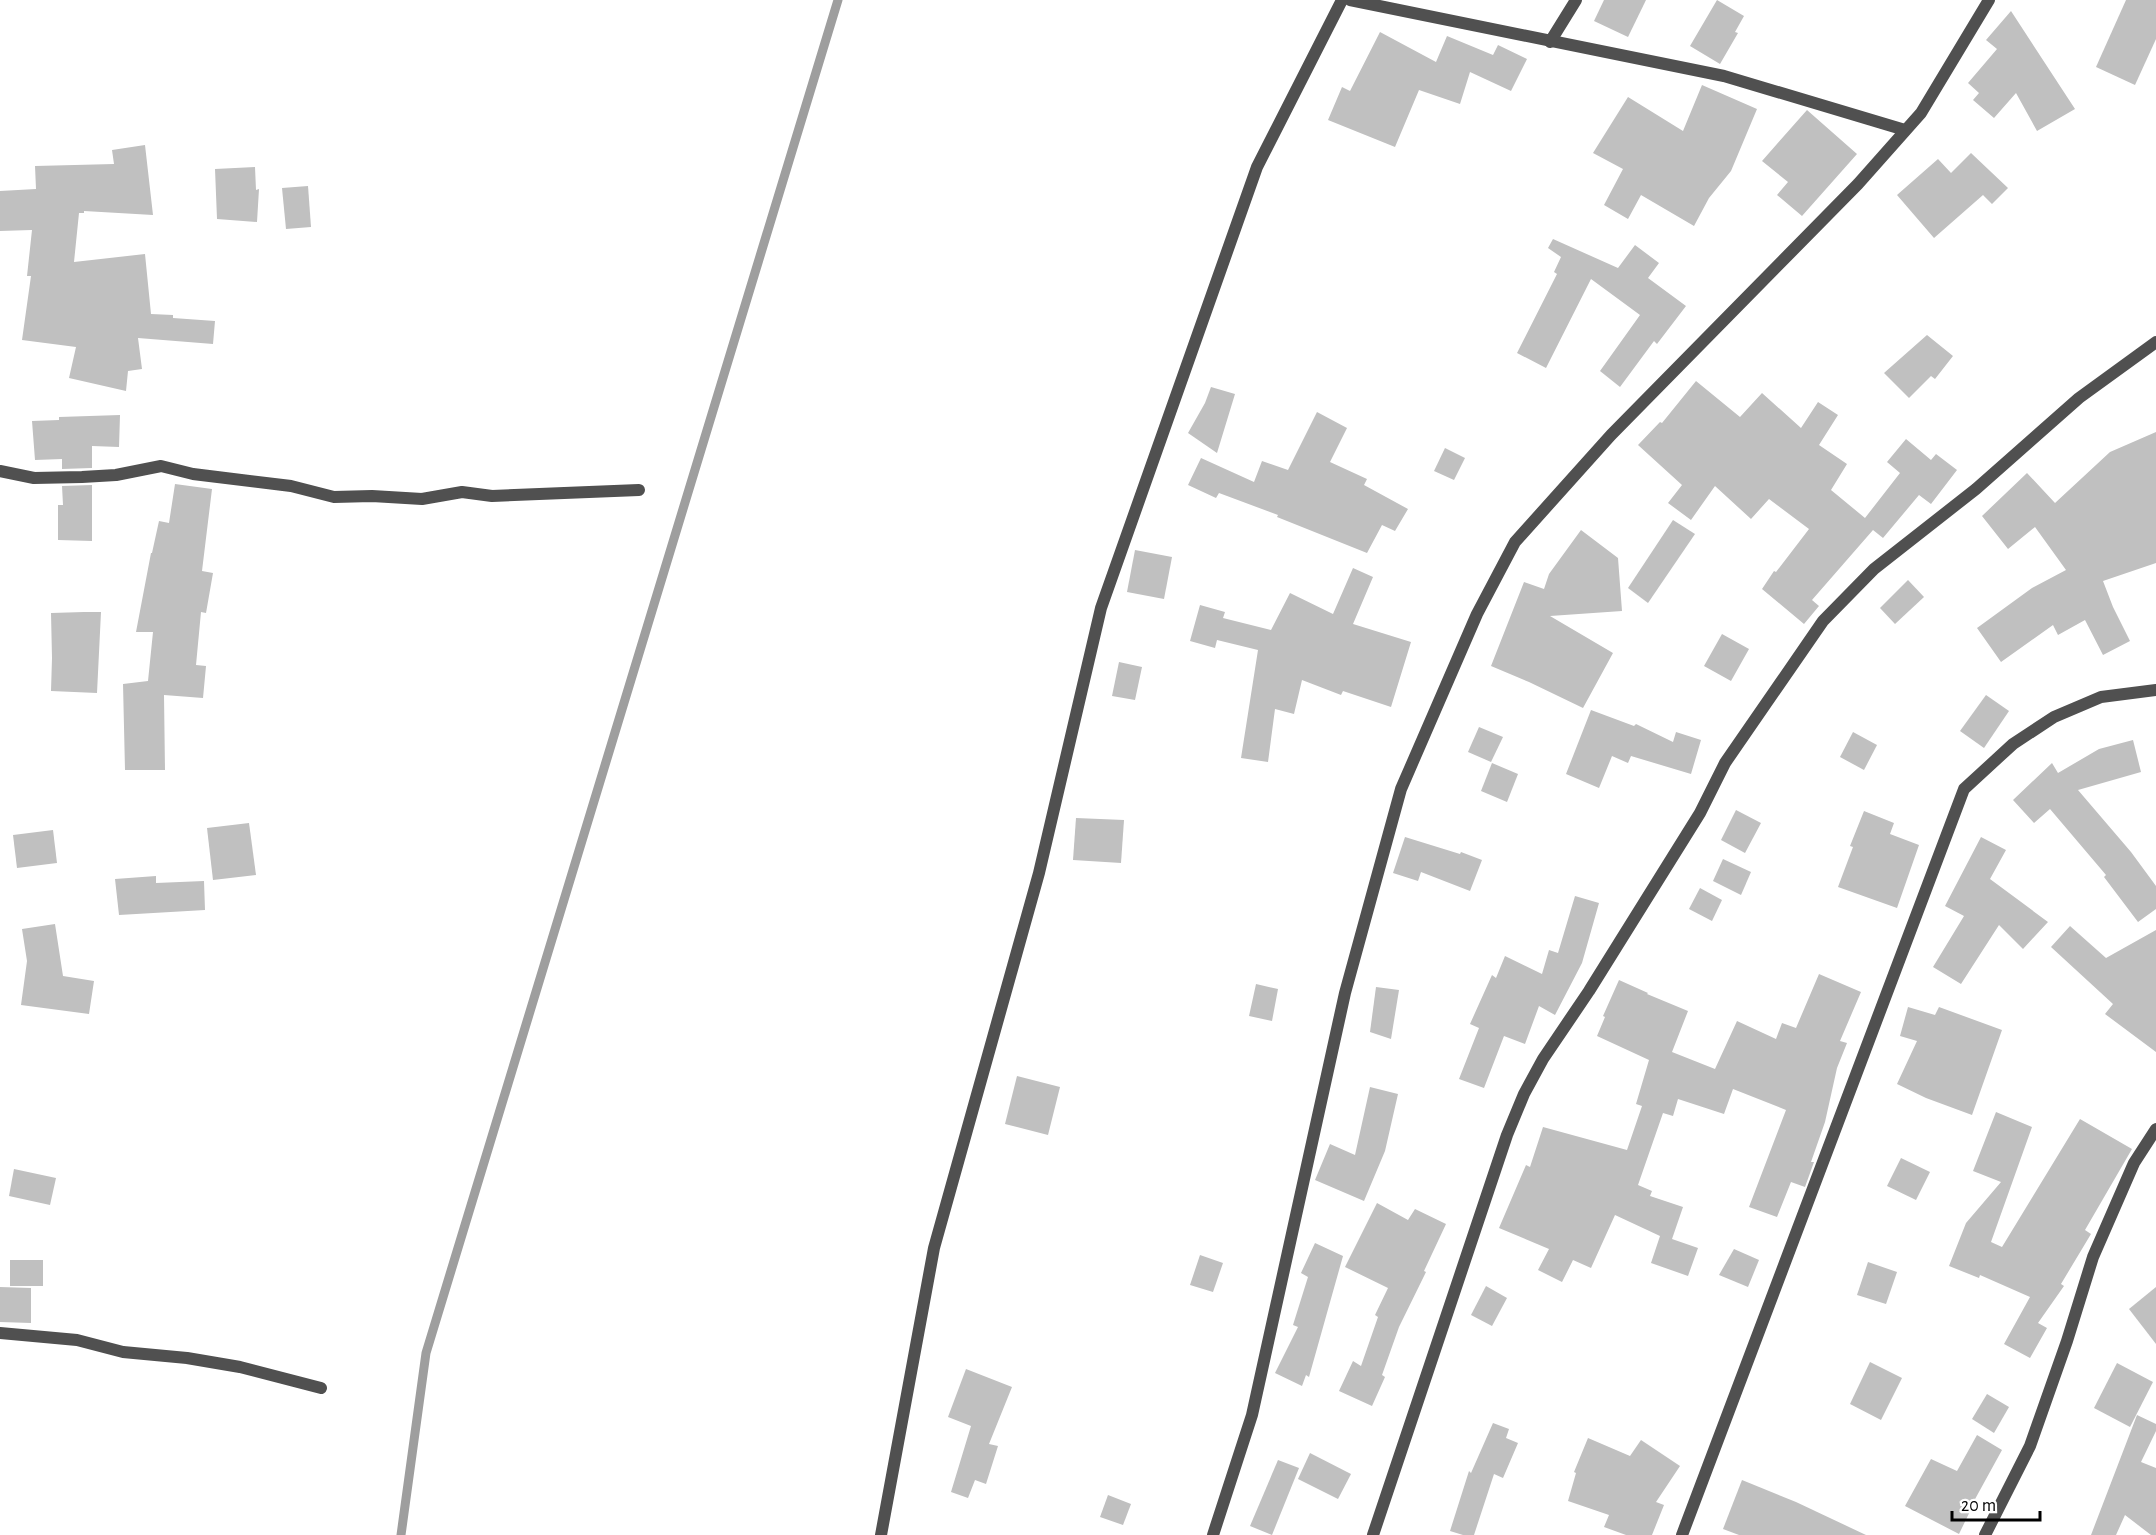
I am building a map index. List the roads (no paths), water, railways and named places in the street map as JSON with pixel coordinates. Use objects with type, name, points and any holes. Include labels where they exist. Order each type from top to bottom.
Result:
[{"type":"street","points":[[881,1535],[934,1248],[1039,873],[1101,608],[1257,167],[1342,0]]},
{"type":"street","points":[[1350,0],[1724,76],[1905,130]]},
{"type":"street","points":[[1550,42],[1576,0]]},
{"type":"street","points":[[1213,1535],[1252,1415],[1345,993],[1401,789],[1477,614],[1515,542],[1611,435],[1858,184],[1921,113],[1989,0]]},
{"type":"street","points":[[1373,1535],[1507,1135],[1524,1094],[1543,1059],[1589,991],[1700,813],[1725,763],[1824,621],[1874,569],[1976,489],[2079,398],[2156,342]]},
{"type":"street","points":[[0,471],[34,478],[82,477],[116,475],[161,466],[193,474],[291,486],[334,497],[372,496],[422,499],[462,492],[492,496],[639,490]]},
{"type":"street","points":[[1682,1535],[1964,789],[2013,744],[2054,717],[2101,697],[2156,690]]},
{"type":"street","points":[[1985,1535],[2030,1446],[2067,1341],[2093,1257],[2134,1163],[2156,1129]]},
{"type":"street","points":[[0,1334],[77,1340],[123,1352],[187,1358],[240,1367],[321,1388]]},
{"type":"waterway","points":[[401,1535],[426,1353],[838,0]]}]
